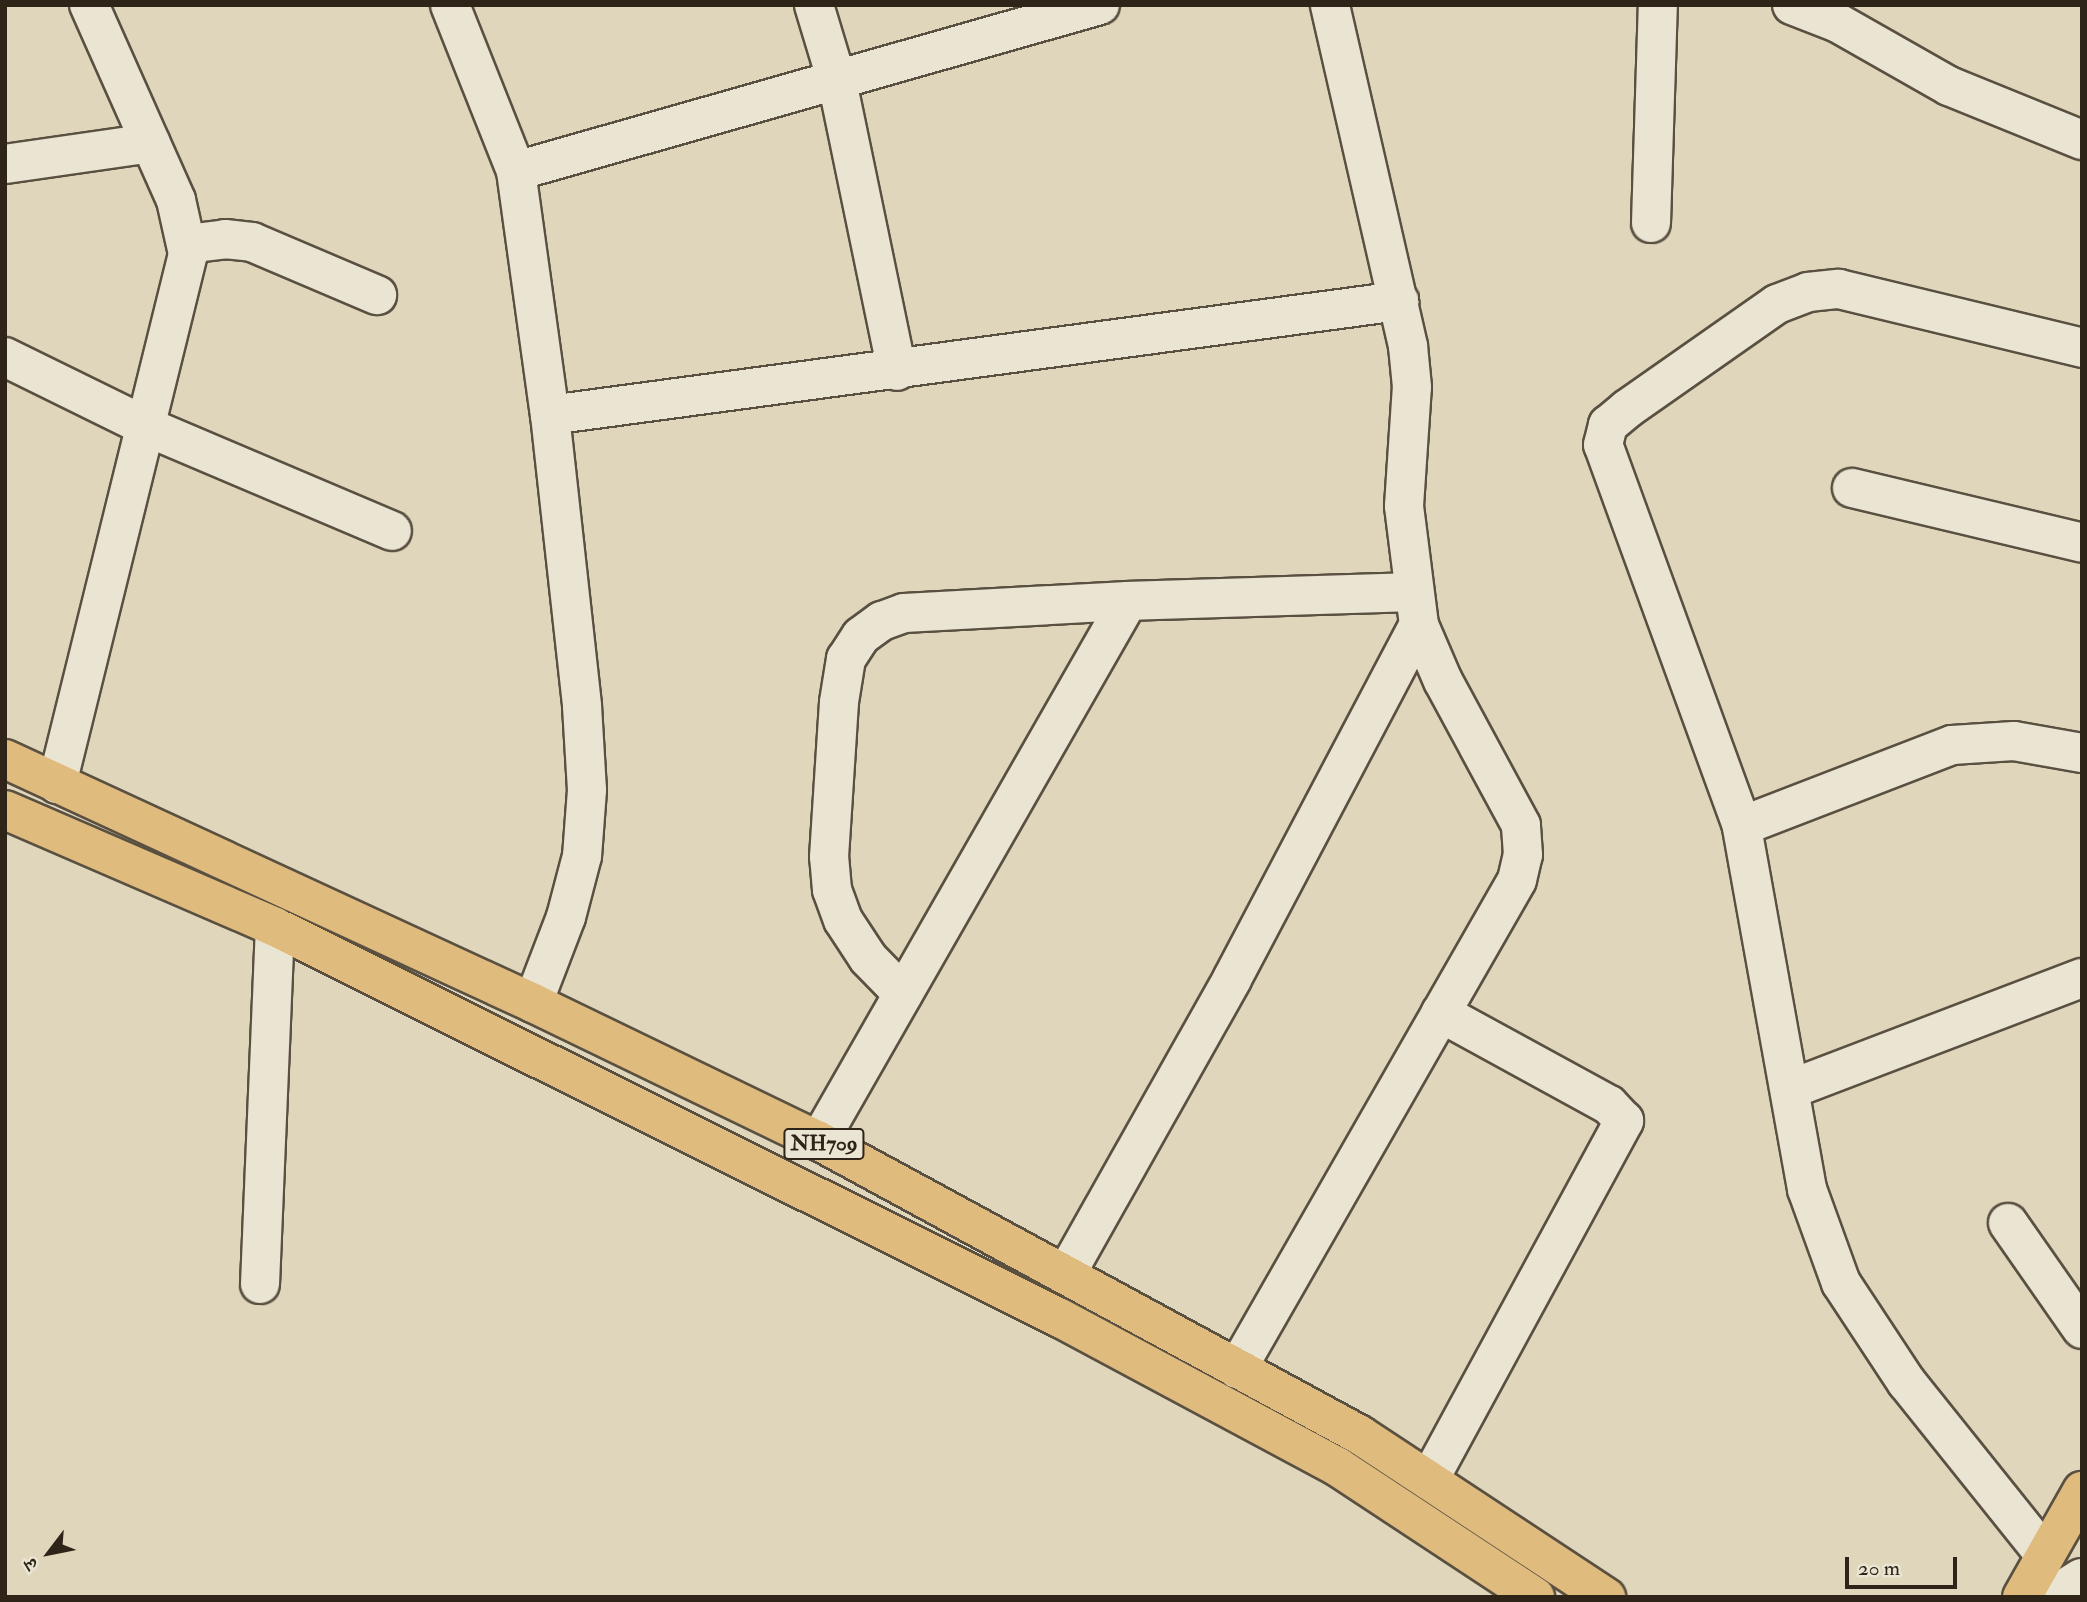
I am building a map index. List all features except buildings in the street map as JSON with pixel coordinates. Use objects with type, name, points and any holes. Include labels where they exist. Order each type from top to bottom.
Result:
[{"type":"main road","name":"NH709","points":[[5,759],[533,1003],[819,1141],[1360,1435],[1606,1597]]},
{"type":"main road","name":"NH709","points":[[5,810],[275,927],[1079,1328],[1338,1467],[1535,1597]]},
{"type":"main road","points":[[2022,1597],[2082,1491]]},
{"type":"street","points":[[57,784],[184,281],[187,244],[176,200],[89,5]]},
{"type":"street","points":[[450,5],[516,171],[550,415],[587,790],[582,856],[566,918],[533,1003]]},
{"type":"street","points":[[814,5],[837,81],[897,371]]},
{"type":"street","points":[[516,171],[1100,5]]},
{"type":"street","points":[[1237,1369],[1517,880],[1524,855],[1521,825],[1443,681],[1416,608],[1404,506],[1412,387],[1399,301],[1330,5]]},
{"type":"street","points":[[1651,223],[1658,5]]},
{"type":"street","points":[[1793,5],[1838,23],[1950,86],[2082,140]]},
{"type":"street","points":[[5,164],[150,143]]},
{"type":"street","points":[[187,244],[225,239],[252,242],[377,295]]},
{"type":"street","points":[[2045,1555],[1907,1383],[1841,1283],[1807,1189],[1742,826],[1608,468],[1603,445],[1608,425],[1777,304],[1808,292],[1839,289],[2082,348]]},
{"type":"street","points":[[550,415],[897,371],[1399,301]]},
{"type":"street","points":[[5,357],[147,427],[392,531]]},
{"type":"street","points":[[1852,488],[2082,543]]},
{"type":"street","points":[[903,994],[868,958],[844,920],[832,890],[829,857],[839,702],[846,659],[861,636],[882,621],[904,613],[1128,601],[1416,608]]},
{"type":"street","points":[[819,1141],[1128,601]]},
{"type":"street","points":[[1066,1274],[1233,979],[1416,608]]},
{"type":"street","points":[[1742,826],[1952,745],[2014,741],[2082,753]]},
{"type":"street","points":[[260,1284],[275,927]]},
{"type":"street","points":[[1791,1089],[2082,978]]},
{"type":"street","points":[[1429,1480],[1623,1130],[1624,1121],[1609,1105],[1441,1013]]},
{"type":"street","points":[[2008,1223],[2082,1329]]},
{"type":"street","points":[[2051,1597],[2082,1578]]}]
